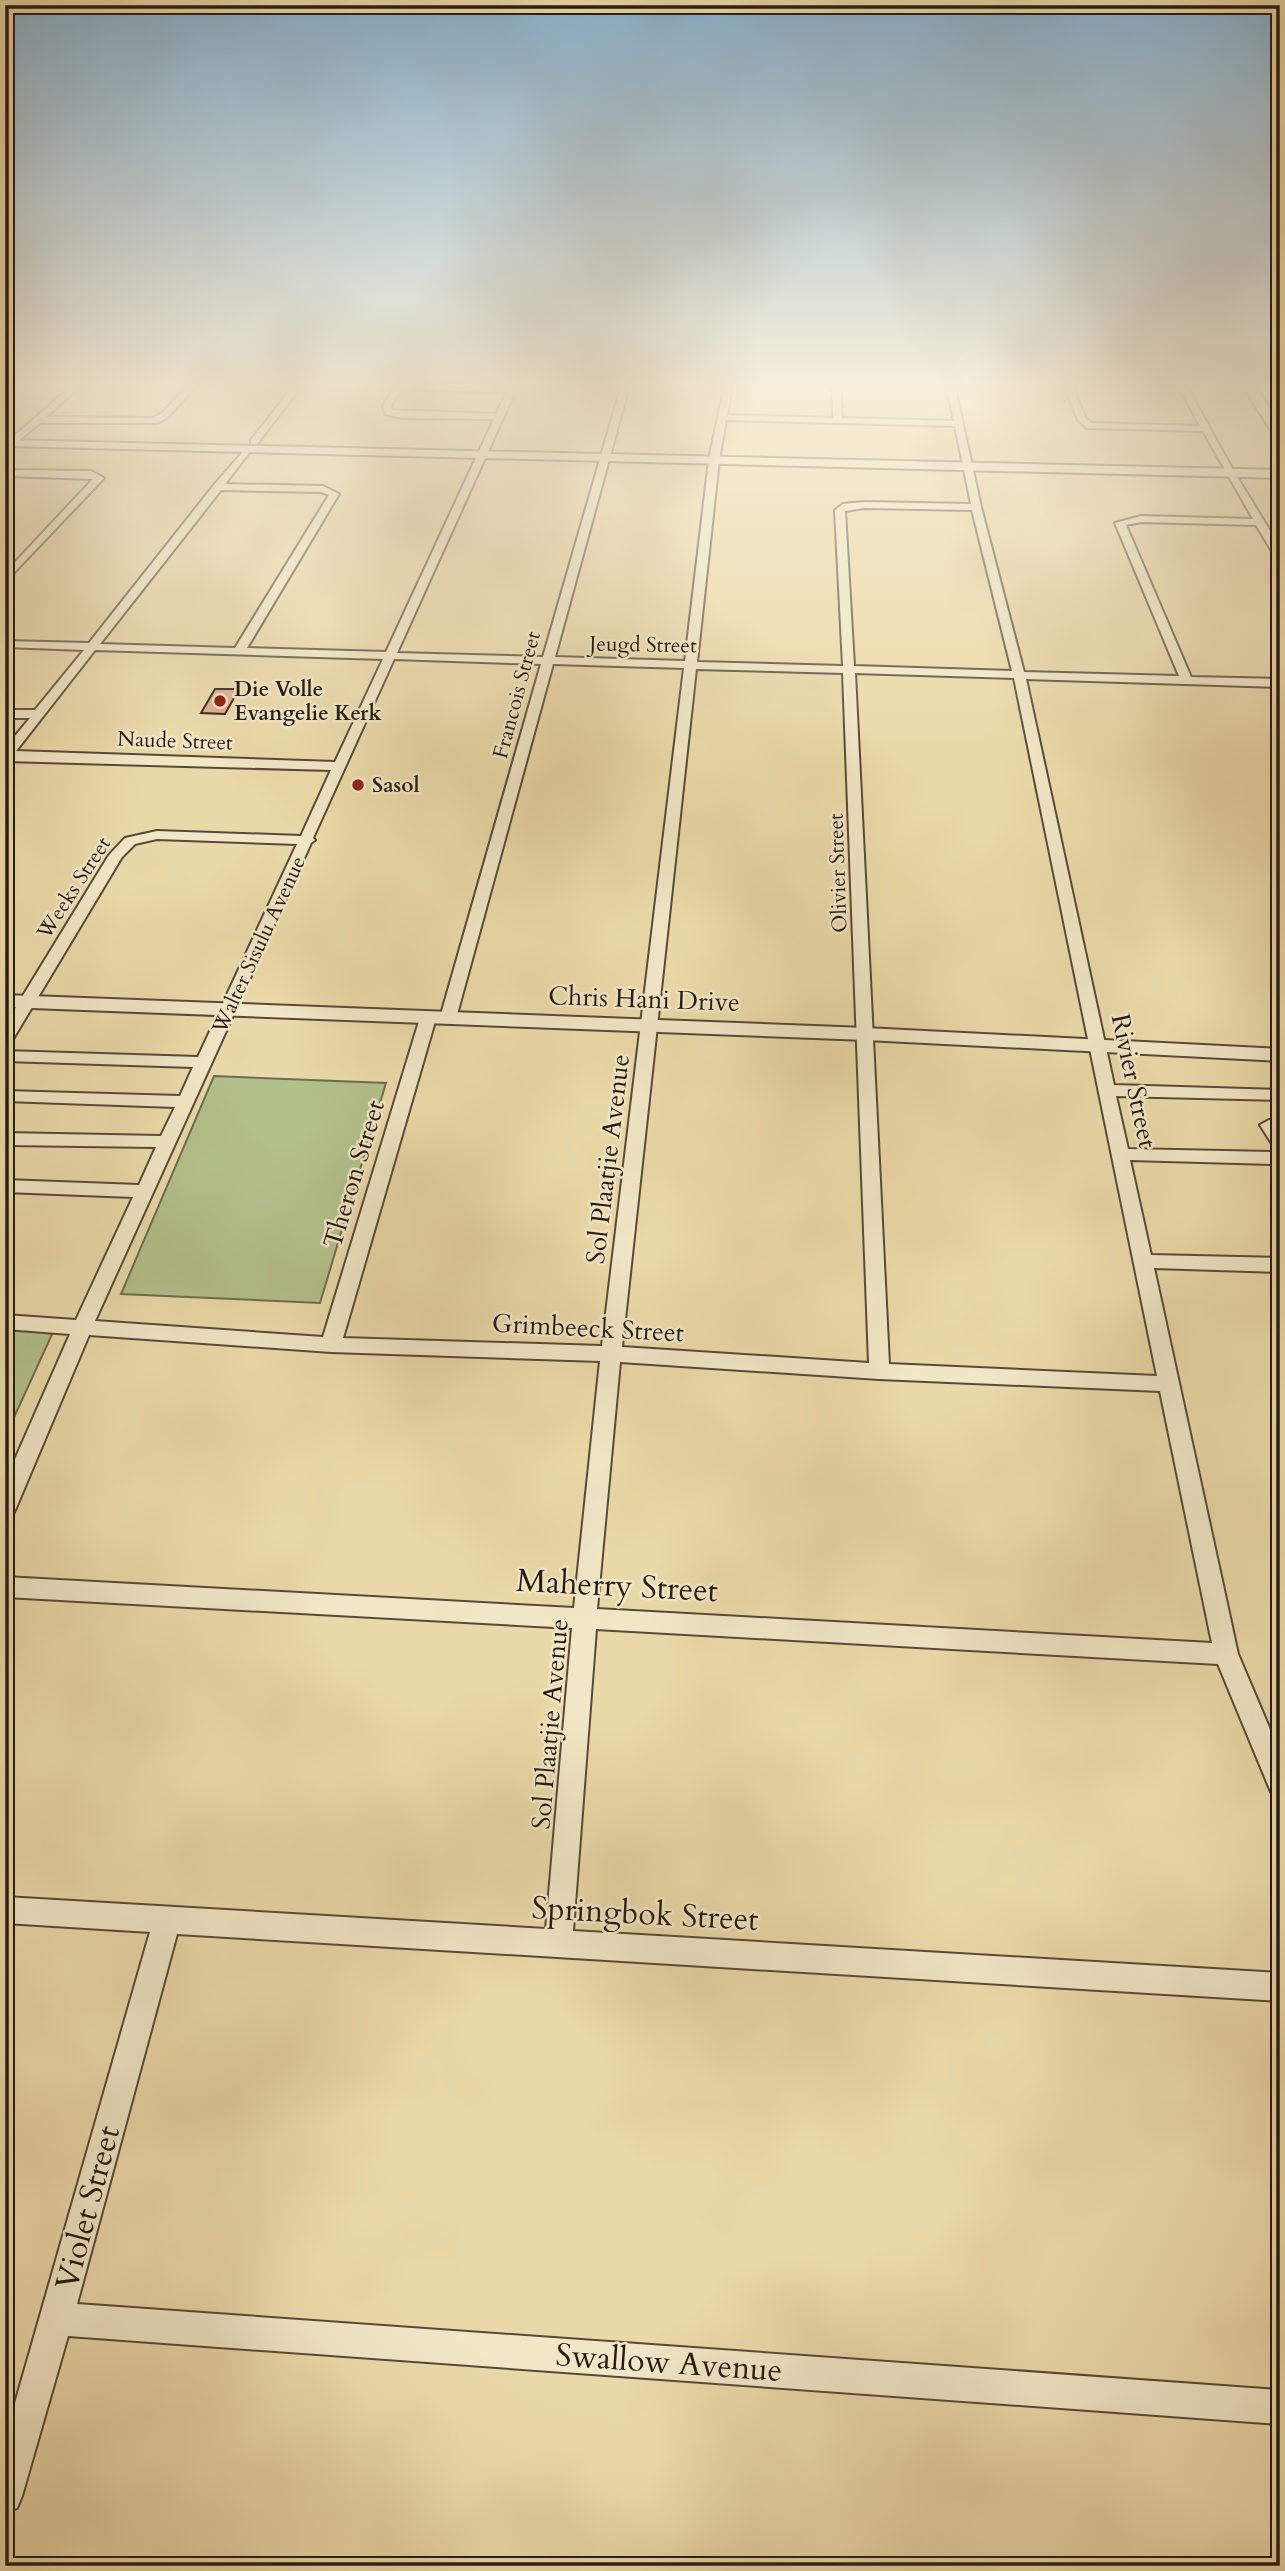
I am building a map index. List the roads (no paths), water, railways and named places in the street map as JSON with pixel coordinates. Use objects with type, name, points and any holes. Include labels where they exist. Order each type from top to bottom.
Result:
[{"type":"street","points":[[5,579],[76,503]]},
{"type":"street","points":[[6,756],[204,503]]},
{"type":"street","points":[[239,651],[329,503]]},
{"type":"street","name":"Walter Sisulu Avenue","points":[[5,1508],[82,1328],[460,503]]},
{"type":"street","name":"Francois Street","points":[[438,1018],[591,503]]},
{"type":"street","name":"Sol Plaatjie Avenue","points":[[558,1944],[585,1618],[611,1354],[710,503]]},
{"type":"street","name":"Rivier Street","points":[[975,503],[1019,675],[1226,1654],[1280,1784]]},
{"type":"street","points":[[1248,503],[1280,556]]},
{"type":"street","name":"Olivier Street","points":[[879,1371],[842,508],[864,505],[976,507]]},
{"type":"street","points":[[1187,681],[1121,523],[1140,519],[1259,522]]},
{"type":"street","name":"Jeugd Street","points":[[5,644],[1280,683]]},
{"type":"street","points":[[5,714],[38,714]]},
{"type":"street","name":"Naude Street","points":[[6,756],[341,766]]},
{"type":"street","name":"Weeks Street","points":[[5,1039],[16,1002],[116,855],[130,841],[157,835],[308,839]]},
{"type":"street","name":"Chris Hani Drive","points":[[16,1002],[866,1034],[1280,1055]]},
{"type":"street","name":"Theron Street","points":[[331,1345],[438,1018]]},
{"type":"street","points":[[5,1056],[205,1062]]},
{"type":"street","points":[[1106,1090],[1280,1095]]},
{"type":"street","points":[[5,1096],[187,1102]]},
{"type":"street","points":[[1269,1125],[1280,1146]]},
{"type":"street","points":[[5,1139],[168,1142]]},
{"type":"street","points":[[1119,1154],[1280,1156]]},
{"type":"street","points":[[5,1186],[146,1191]]},
{"type":"street","points":[[1143,1261],[1280,1265]]},
{"type":"street","name":"Grimbeeck Street","points":[[5,1322],[331,1345],[611,1354],[879,1371],[1168,1384]]},
{"type":"street","name":"Maherry Street","points":[[5,1587],[1226,1654]]},
{"type":"street","name":"Springbok Street","points":[[5,1910],[1280,1987]]},
{"type":"street","name":"Violet Street","points":[[5,2496],[57,2319],[167,1919]]},
{"type":"street","name":"Swallow Avenue","points":[[57,2319],[1280,2406]]},
{"type":"place","name":"Die Volle Evangelie Kerk","points":[[220,701]]},
{"type":"place","name":"Sasol","points":[[358,785]]}]
